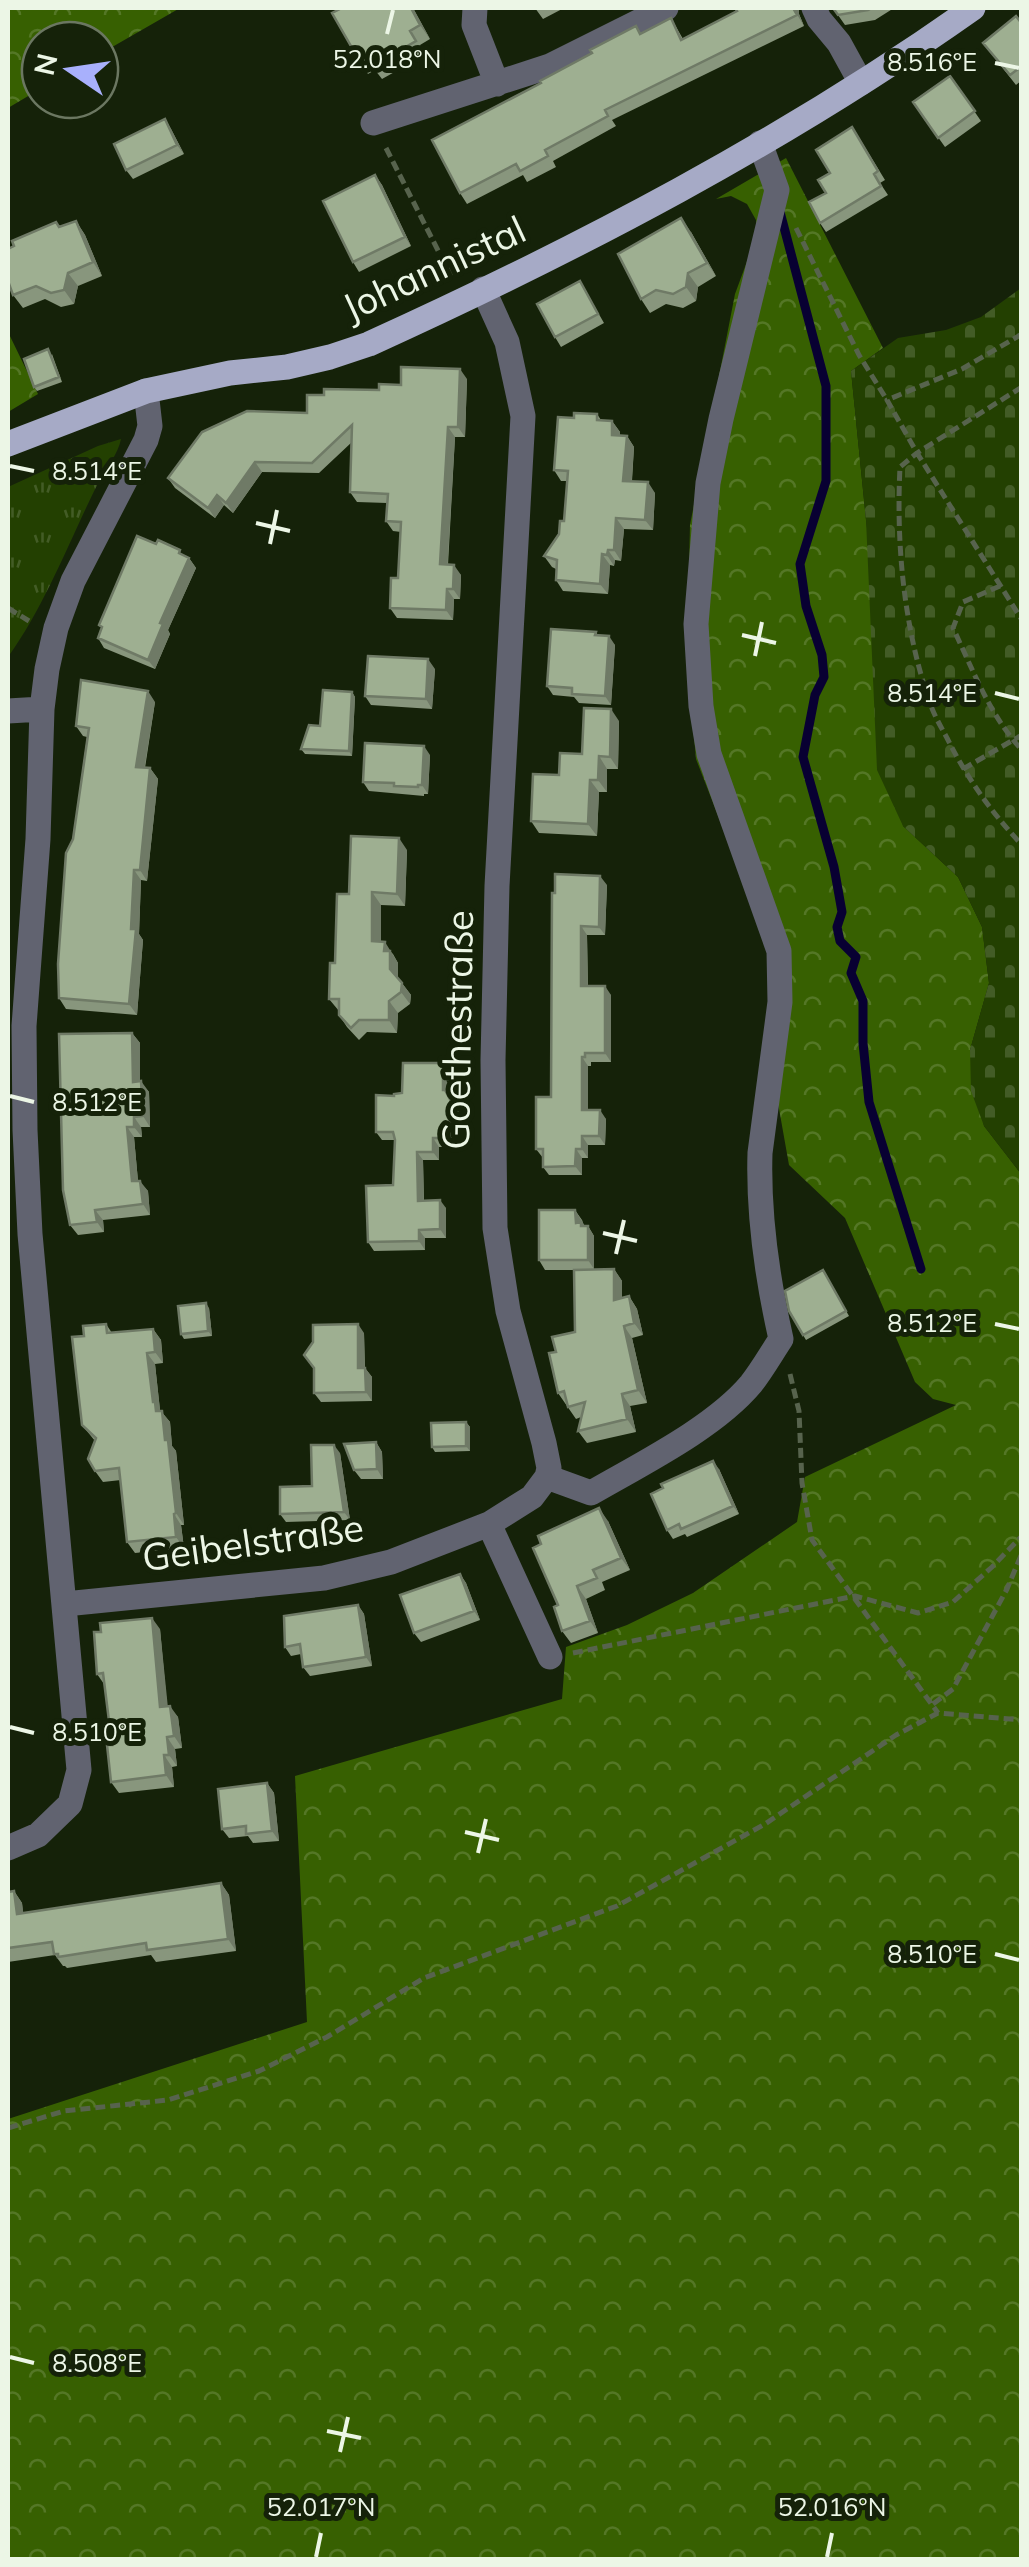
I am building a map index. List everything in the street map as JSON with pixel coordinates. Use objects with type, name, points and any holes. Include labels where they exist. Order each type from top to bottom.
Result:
[{"type":"main road","name":"Johannistal","points":[[8,444],[146,392],[230,373],[287,367],[369,344],[623,220],[861,83],[973,8]]},
{"type":"street","points":[[475,8],[474,25],[497,84]]},
{"type":"street","points":[[373,123],[550,66],[666,8]]},
{"type":"street","points":[[814,8],[861,83]]},
{"type":"street","points":[[547,1477],[591,1493],[676,1444],[750,1385],[781,1339],[768,1281],[760,1176],[780,1002],[779,952],[709,754],[700,706],[696,624],[708,483],[778,190],[760,143]]},
{"type":"street","name":"Goethestraße","points":[[483,290],[507,342],[523,416],[498,886],[493,1060],[495,1228],[508,1311],[544,1444],[547,1477]]},
{"type":"street","points":[[8,1848],[38,1835],[70,1804],[80,1770],[30,1234],[25,1130],[24,1026],[38,839],[42,709],[56,628],[73,581],[146,440],[150,426],[146,392]]},
{"type":"street","points":[[8,711],[42,709]]},
{"type":"street","name":"Geibelstraße","points":[[65,1604],[324,1578],[391,1562],[489,1524],[532,1497],[547,1477]]},
{"type":"street","points":[[489,1524],[550,1658]]},
{"type":"path","points":[[373,123],[456,284]]},
{"type":"path","points":[[778,190],[859,355],[1022,620]]},
{"type":"path","points":[[887,400],[962,369],[1022,334]]},
{"type":"path","points":[[1022,387],[900,467],[898,514],[912,636],[930,706],[962,769],[1022,845]]},
{"type":"path","points":[[1000,586],[963,602],[953,628],[986,700],[1022,750]]},
{"type":"path","points":[[962,769],[1022,735]]},
{"type":"path","points":[[781,1339],[799,1411],[802,1483],[812,1540],[938,1713]]},
{"type":"path","points":[[550,1658],[855,1596],[918,1613],[952,1602],[1022,1536]]},
{"type":"path","points":[[932,1704],[954,1689],[1022,1554]]},
{"type":"path","points":[[8,2128],[64,2111],[168,2100],[259,2071],[327,2037],[424,1978],[617,1906],[766,1824],[896,1735],[938,1713],[1022,1720]]},
{"type":"green space","points":[[8,8],[180,8],[120,42],[120,20],[20,20],[20,101],[8,108]]},
{"type":"green space","points":[[786,158],[883,348],[851,371],[903,826],[958,877],[982,927],[989,983],[970,1050],[984,1126],[1021,1174],[1021,2559],[8,2560],[8,2119],[307,2022],[295,1776],[562,1699],[566,1647],[627,1625],[693,1593],[797,1522],[805,1477],[956,1405],[933,1399],[915,1382],[845,1218],[789,1165],[778,1103],[771,952],[696,759],[687,661],[690,525],[735,294],[756,237],[756,220],[747,204],[731,196],[716,199]]},
{"type":"green space","points":[[1021,288],[1021,1174],[984,1126],[971,1091],[970,1050],[989,983],[982,927],[958,877],[903,826],[877,770],[866,520],[851,371],[898,338],[946,330],[981,317]]},
{"type":"green space","points":[[8,332],[38,394],[8,412]]},
{"type":"green space","points":[[121,439],[46,593],[8,657],[8,487]]},
{"type":"building","points":[[342,8],[411,8],[420,25],[410,31],[416,41],[372,66],[366,56],[359,60],[332,13]]},
{"type":"building","points":[[735,8],[793,8],[797,15],[605,110],[608,116],[545,150],[548,156],[520,171],[516,164],[460,193],[432,140],[541,83],[592,53],[590,50],[636,26],[640,34],[671,18],[681,40],[737,11]]},
{"type":"building","points":[[833,8],[872,8],[838,15]]},
{"type":"building","points":[[1016,16],[1022,24],[1022,66],[1010,75],[983,43]]},
{"type":"building","points":[[950,76],[975,111],[938,138],[913,102]]},
{"type":"building","points":[[165,119],[177,145],[126,170],[114,144]]},
{"type":"building","points":[[852,127],[878,171],[874,174],[881,186],[820,223],[809,202],[826,193],[818,180],[830,173],[816,150]]},
{"type":"building","points":[[375,175],[405,237],[353,262],[323,201]]},
{"type":"building","points":[[681,218],[707,263],[688,273],[686,287],[673,294],[656,290],[641,299],[618,254]]},
{"type":"building","points":[[76,221],[93,262],[68,273],[64,290],[51,293],[36,286],[13,295],[8,281],[8,249],[14,246],[12,241],[56,222],[59,227]]},
{"type":"building","points":[[580,281],[598,314],[555,337],[537,304]]},
{"type":"building","points":[[48,349],[59,377],[34,387],[24,359]]},
{"type":"building","points":[[401,367],[460,369],[458,427],[448,427],[440,564],[454,565],[453,589],[447,589],[446,610],[390,608],[391,578],[398,578],[401,522],[386,521],[388,494],[350,492],[352,425],[312,463],[255,462],[226,503],[217,495],[208,508],[168,478],[202,432],[247,411],[307,413],[307,395],[324,395],[324,389],[379,390],[379,384],[401,385]]},
{"type":"building","points":[[574,413],[597,414],[597,420],[612,421],[612,435],[627,436],[623,481],[648,482],[645,520],[616,518],[614,550],[602,554],[600,584],[556,580],[557,560],[544,556],[559,534],[560,521],[564,521],[568,471],[554,470],[558,417],[574,418]]},
{"type":"building","points":[[137,536],[156,544],[158,540],[189,558],[148,660],[98,638],[102,627],[99,625]]},
{"type":"building","points":[[551,629],[609,636],[605,696],[572,694],[572,688],[547,686]]},
{"type":"building","points":[[368,656],[428,659],[426,699],[365,696]]},
{"type":"building","points":[[81,680],[148,691],[136,767],[150,768],[140,870],[134,870],[131,929],[136,929],[129,1004],[59,998],[66,853],[73,839],[89,728],[76,726]]},
{"type":"building","points":[[323,690],[352,692],[349,751],[301,749],[309,725],[320,726]]},
{"type":"building","points":[[584,708],[611,709],[610,757],[599,756],[598,780],[590,780],[588,824],[531,821],[533,774],[559,775],[560,753],[582,754]]},
{"type":"building","points":[[365,743],[424,746],[422,785],[363,782]]},
{"type":"building","points":[[351,836],[399,838],[397,894],[372,892],[372,941],[385,942],[384,951],[390,951],[390,969],[402,983],[401,992],[389,1001],[389,1020],[359,1020],[351,1028],[339,1015],[339,999],[329,999],[330,963],[335,963],[337,894],[349,894]]},
{"type":"building","points":[[555,874],[600,876],[599,927],[581,926],[581,986],[605,986],[605,1053],[585,1053],[582,1057],[582,1110],[600,1110],[599,1136],[582,1136],[575,1166],[543,1167],[543,1149],[536,1149],[536,1097],[551,1097]]},
{"type":"building","points":[[132,1033],[133,1082],[141,1081],[143,1116],[134,1117],[134,1127],[127,1127],[132,1181],[140,1181],[143,1204],[95,1210],[97,1222],[70,1225],[63,1190],[59,1034]]},
{"type":"building","points":[[403,1063],[443,1063],[443,1090],[453,1105],[449,1110],[449,1138],[433,1138],[433,1152],[417,1152],[418,1201],[440,1200],[440,1229],[419,1230],[419,1241],[368,1242],[366,1186],[393,1185],[395,1140],[393,1132],[376,1132],[376,1095],[402,1093]]},
{"type":"building","points":[[539,1210],[575,1210],[576,1223],[588,1226],[588,1260],[539,1260]]},
{"type":"building","points":[[614,1269],[614,1300],[629,1296],[634,1323],[624,1326],[638,1390],[622,1394],[627,1419],[578,1431],[585,1402],[568,1407],[564,1391],[558,1393],[549,1353],[556,1352],[552,1337],[575,1332],[574,1270]]},
{"type":"building","points":[[823,1270],[846,1311],[803,1335],[789,1311],[785,1291]]},
{"type":"building","points":[[206,1303],[208,1331],[181,1334],[178,1306]]},
{"type":"building","points":[[106,1324],[107,1333],[153,1329],[155,1352],[147,1353],[153,1402],[156,1411],[162,1411],[168,1440],[176,1537],[127,1542],[119,1468],[95,1471],[88,1459],[96,1438],[82,1425],[72,1337],[84,1336],[83,1326]]},
{"type":"building","points":[[358,1324],[358,1368],[365,1368],[366,1392],[314,1393],[314,1368],[304,1355],[313,1342],[313,1325]]},
{"type":"building","points":[[466,1422],[466,1446],[432,1447],[431,1423]]},
{"type":"building","points":[[376,1442],[377,1469],[354,1470],[344,1444]]},
{"type":"building","points":[[311,1445],[334,1445],[344,1512],[280,1514],[280,1487],[312,1486]]},
{"type":"building","points":[[713,1461],[733,1506],[681,1529],[679,1524],[667,1530],[651,1494],[663,1488],[661,1484]]},
{"type":"building","points":[[599,1508],[621,1558],[593,1570],[597,1578],[577,1586],[590,1621],[562,1631],[554,1607],[558,1605],[533,1548],[541,1544],[538,1536]]},
{"type":"building","points":[[460,1574],[474,1611],[414,1633],[400,1595]]},
{"type":"building","points":[[358,1605],[366,1657],[303,1667],[300,1644],[285,1647],[284,1616]]},
{"type":"building","points":[[152,1618],[160,1707],[170,1706],[174,1736],[167,1737],[166,1775],[111,1782],[107,1745],[112,1745],[103,1673],[97,1674],[94,1632],[101,1632],[100,1623]]},
{"type":"building","points":[[267,1783],[272,1831],[246,1834],[246,1826],[222,1829],[218,1789]]},
{"type":"building","points":[[221,1883],[228,1939],[147,1950],[146,1943],[58,1957],[52,1942],[8,1948],[8,1892],[14,1891],[17,1914]]},
{"type":"waterway","points":[[780,212],[826,386],[826,481],[800,564],[824,677],[815,695],[803,757],[834,867],[842,912],[837,927],[840,941],[856,957],[851,973],[863,1001],[869,1102],[921,1269]]}]
